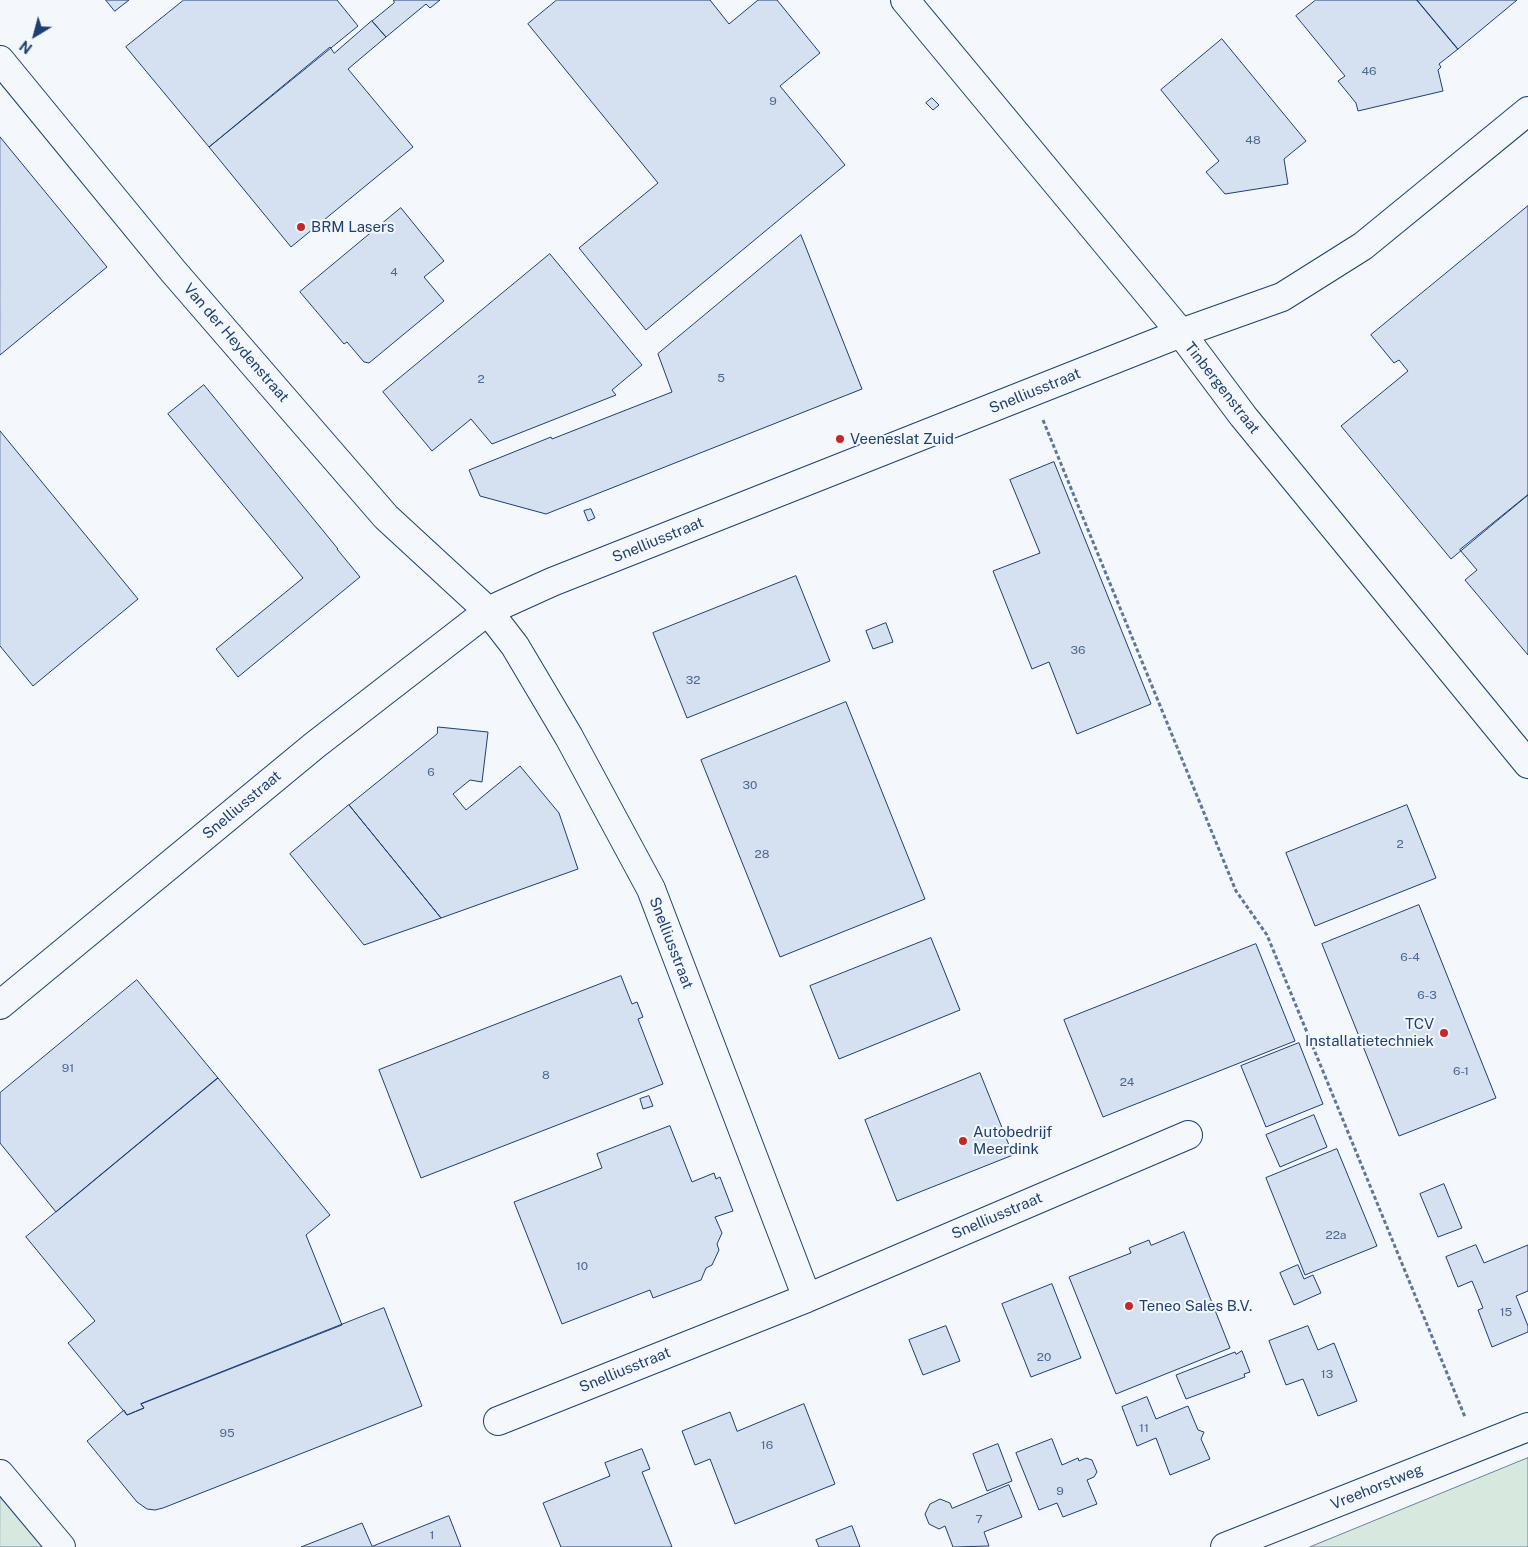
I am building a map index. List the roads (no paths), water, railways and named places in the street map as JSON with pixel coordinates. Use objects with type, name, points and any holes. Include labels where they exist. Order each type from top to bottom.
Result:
[{"type":"street","points":[[905,0],[1181,333]]},
{"type":"street","name":"Van der Heydenstraat","points":[[0,60],[173,271],[386,517],[488,611]]},
{"type":"street","name":"Tinbergenstraat","points":[[1528,111],[1363,246],[1282,297],[1181,333],[1243,416],[1528,764]]},
{"type":"street","name":"Snelliusstraat","points":[[0,1005],[315,745],[488,611],[552,582],[1181,333]]},
{"type":"street","name":"Snelliusstraat","points":[[488,611],[515,646],[560,720],[651,888],[807,1298]]},
{"type":"street","name":"Snelliusstraat","points":[[498,1421],[807,1298],[1188,1135]]},
{"type":"street","name":"Vreehorstweg","points":[[1225,1547],[1528,1427]]},
{"type":"street","points":[[0,1474],[61,1547]]},
{"type":"place","name":"BRM Lasers","points":[[301,227]]},
{"type":"place","name":"Veeneslat Zuid","points":[[840,439]]},
{"type":"place","name":"TCV Installatietechniek","points":[[1444,1033]]},
{"type":"place","name":"Autobedrijf Meerdink","points":[[963,1141]]},
{"type":"place","name":"Teneo Sales B.V.","points":[[1129,1306]]}]
